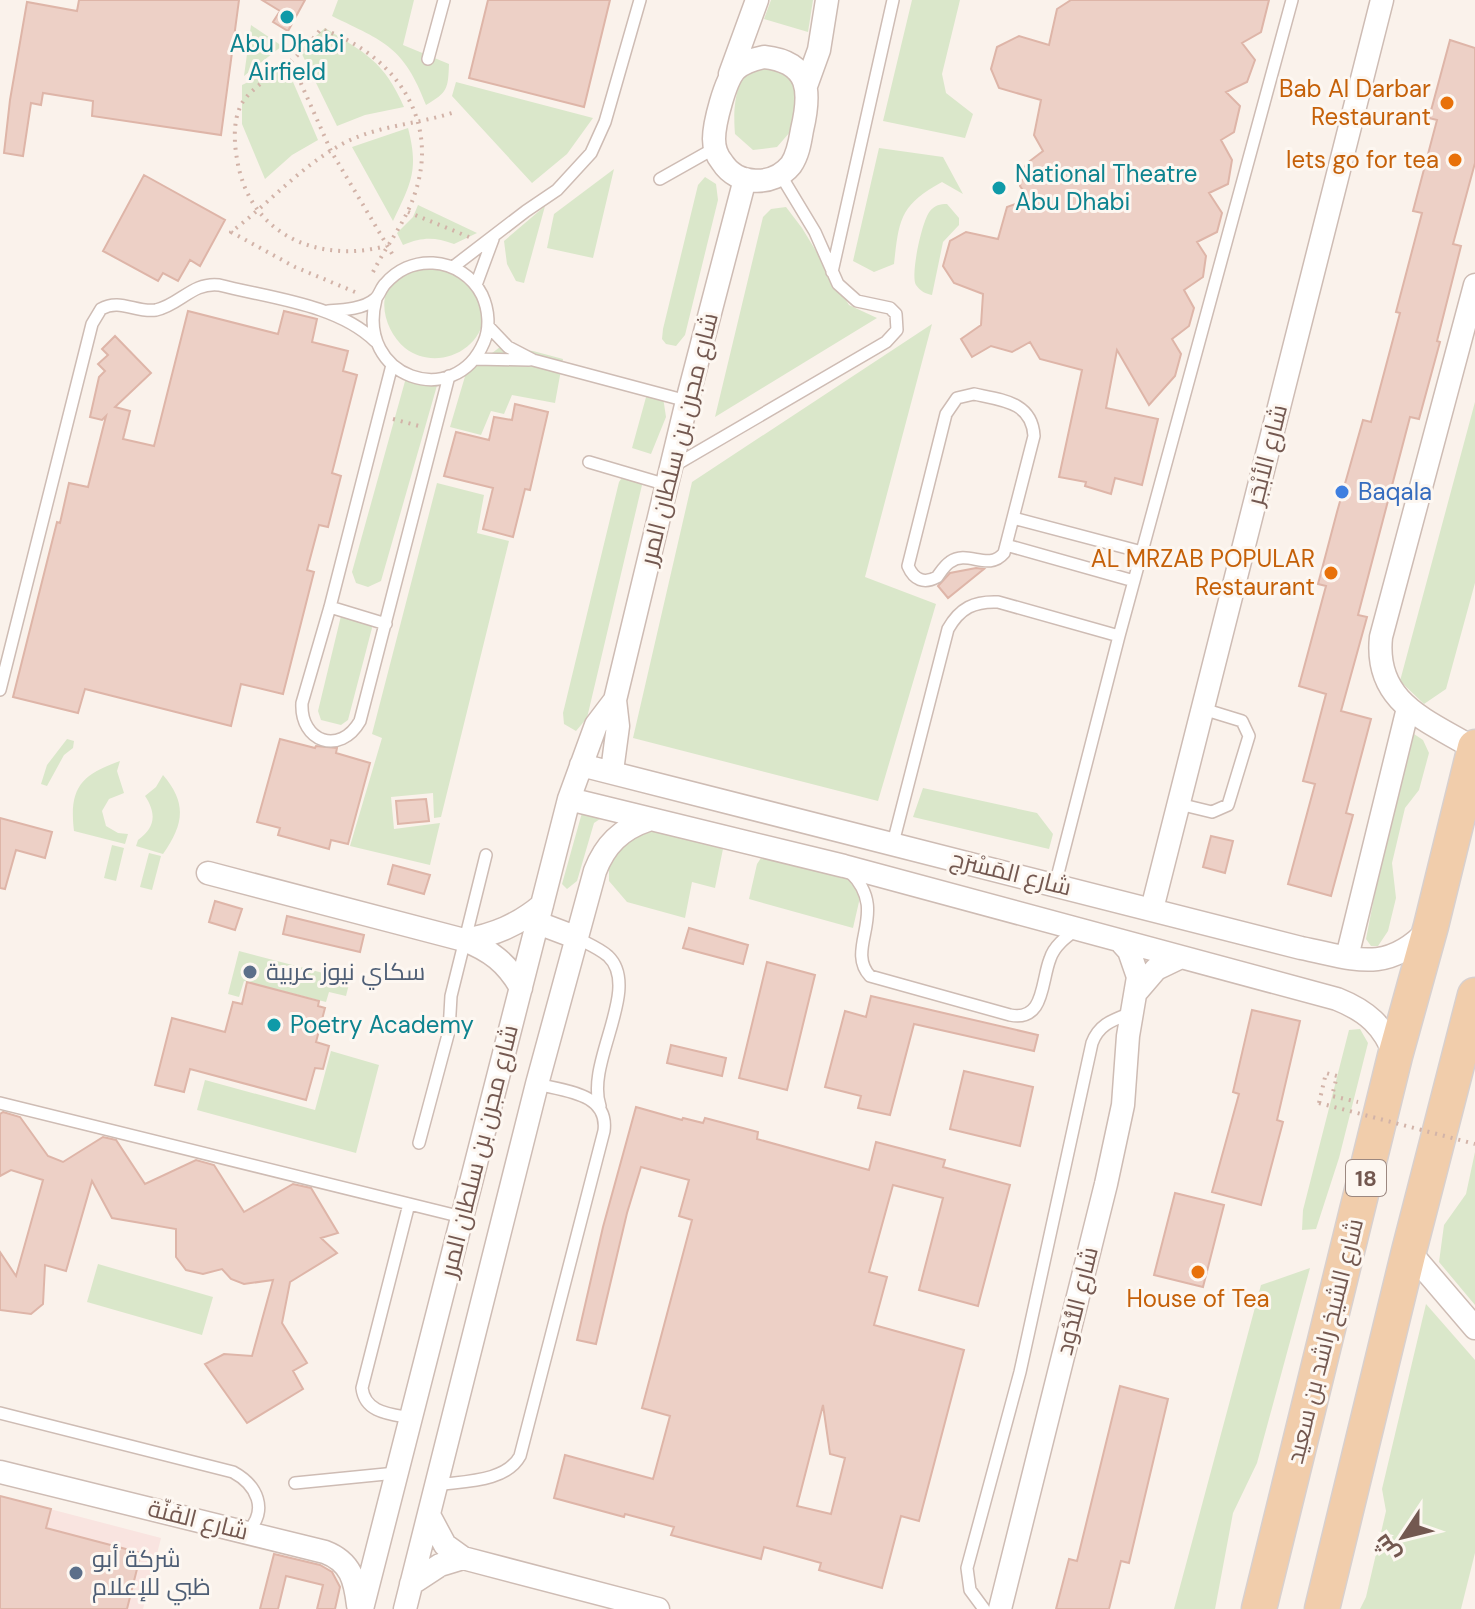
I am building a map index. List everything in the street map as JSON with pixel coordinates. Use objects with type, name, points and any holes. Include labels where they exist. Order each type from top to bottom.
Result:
[{"type":"main road","name":"شارع الشيخ راشد بن سعيد","points":[[1259,1609],[1395,1056],[1475,748]]},
{"type":"main road","points":[[1322,1609],[1409,1251],[1463,1078],[1475,995]]},
{"type":"street","points":[[730,77],[736,69],[754,59],[774,58],[793,67],[806,86],[809,101],[797,152],[791,165],[780,174],[763,181],[745,179],[726,168],[715,148],[714,137],[730,77],[757,0]]},
{"type":"street","points":[[806,86],[819,50],[827,0]]},
{"type":"street","name":"شارع الأبْجَر","points":[[1152,909],[1382,0]]},
{"type":"street","name":"شارع مجرن بن سلطان المرر","points":[[612,771],[618,726],[615,700],[687,401],[745,179]]},
{"type":"street","name":"شارع الشيخ راشد بن سعيد","points":[[1475,285],[1381,637],[1381,667],[1393,694],[1408,708],[1475,748]]},
{"type":"street","name":"شارع مجرن بن سلطان المرر","points":[[360,1609],[569,799],[596,725],[615,700]]},
{"type":"street","points":[[1347,957],[1408,708]]},
{"type":"street","name":"شارع المَسْرَج","points":[[581,765],[1280,942],[1371,962],[1385,960],[1410,948],[1431,926]]},
{"type":"street","name":"شارع المَسْرَج","points":[[569,799],[844,866],[1270,980],[1357,1007],[1381,1028],[1395,1056]]},
{"type":"street","points":[[782,852],[790,849],[799,834],[794,818]]},
{"type":"street","name":"شارع مجرن بن سلطان المرر","points":[[405,1609],[537,1084],[595,871],[606,848],[624,831],[648,820]]},
{"type":"street","points":[[208,873],[464,940],[492,952],[513,974],[521,988]]},
{"type":"street","points":[[464,940],[498,933],[540,914],[575,937]]},
{"type":"street","points":[[1120,941],[1135,963],[1138,990]]},
{"type":"street","points":[[1270,980],[1280,942]]},
{"type":"street","points":[[1138,990],[1156,969],[1181,957]]},
{"type":"street","name":"شارع النُّدُود","points":[[1000,1609],[1116,1145],[1123,1105],[1131,1013],[1138,990]]},
{"type":"street","points":[[1409,1251],[1475,1328]]},
{"type":"street","name":"شارع الفَنّة","points":[[0,1472],[335,1556],[350,1570],[355,1580],[360,1609]]},
{"type":"street","points":[[429,1515],[445,1545],[463,1558],[658,1609]]},
{"type":"street","points":[[411,1584],[430,1570],[463,1558]]},
{"type":"lane","points":[[428,59],[444,0]]},
{"type":"lane","points":[[453,267],[557,190],[591,153],[605,122],[640,0]]},
{"type":"lane","points":[[832,273],[893,0]]},
{"type":"lane","points":[[1055,885],[1119,636],[1292,0]]},
{"type":"lane","points":[[660,179],[715,148]]},
{"type":"lane","points":[[589,462],[670,476],[892,337],[898,322],[896,314],[890,308],[857,301],[847,294],[832,273],[810,222],[780,174]]},
{"type":"lane","points":[[476,285],[495,234]]},
{"type":"lane","points":[[0,690],[92,324],[101,309],[118,303],[147,310],[161,309],[209,284],[323,311],[357,325],[375,341],[392,365],[413,377],[437,379],[459,372],[474,359],[483,344],[488,326],[487,312],[476,285],[453,267],[436,263],[418,264],[402,269],[382,287],[372,312],[375,341]]},
{"type":"lane","points":[[323,311],[354,307],[376,299]]},
{"type":"lane","points":[[488,326],[508,347],[533,360],[687,401]]},
{"type":"lane","points":[[474,359],[533,360]]},
{"type":"lane","points":[[392,365],[302,703],[301,715],[305,726],[312,735],[323,740],[345,738],[360,721],[449,376]]},
{"type":"lane","points":[[974,394],[1018,404],[1031,419],[1034,436],[1006,545],[998,560],[956,559],[945,566],[937,577],[926,581],[915,577],[908,566],[948,408],[962,395],[974,394]]},
{"type":"lane","points":[[1013,518],[1142,552]]},
{"type":"lane","points":[[1006,545],[1134,581]]},
{"type":"lane","points":[[893,843],[948,629],[956,616],[968,606],[983,601],[998,602],[1119,636]]},
{"type":"lane","points":[[330,607],[386,624]]},
{"type":"lane","points":[[1179,804],[1212,812],[1228,805],[1249,736],[1242,721],[1203,709]]},
{"type":"lane","points":[[419,1143],[449,1031],[451,996],[486,855]]},
{"type":"lane","points":[[844,866],[868,896],[870,910],[862,965],[870,976],[891,983],[1010,1015],[1025,1015],[1037,1006],[1055,949],[1078,929]]},
{"type":"lane","points":[[437,1485],[499,1475],[512,1468],[520,1456],[604,1131],[597,1077],[619,989],[619,973],[607,956],[575,937]]},
{"type":"lane","points":[[984,1609],[970,1590],[967,1568],[1020,1372],[1092,1043],[1107,1023],[1131,1013]]},
{"type":"lane","points":[[537,1084],[585,1097],[601,1111]]},
{"type":"lane","points":[[0,1103],[462,1217]]},
{"type":"lane","points":[[409,1204],[362,1388],[370,1407],[411,1418]]},
{"type":"lane","points":[[0,1413],[233,1472],[255,1490],[260,1504],[257,1519],[247,1532]]},
{"type":"lane","points":[[295,1483],[396,1473]]},
{"type":"path","points":[[321,29],[343,36],[364,47],[390,71],[409,100],[417,122],[421,149],[420,177],[408,212],[386,246],[346,253],[326,251],[288,236],[258,209],[246,190],[238,169],[235,147],[236,124],[242,103],[291,61],[321,29]]},
{"type":"path","points":[[291,61],[331,151],[402,269]]},
{"type":"path","points":[[376,299],[295,267],[231,232],[292,177],[331,151],[381,128],[455,112]]},
{"type":"path","points":[[408,212],[485,243]]},
{"type":"path","points":[[379,416],[436,431]]},
{"type":"path","points":[[1332,1096],[1337,1076],[1326,1073],[1319,1103],[1475,1144]]},
{"type":"shaded area","name":"شركة أبو ظبي للإعلام","points":[[0,1496],[161,1538],[143,1609],[0,1609]]},
{"type":"green space","points":[[338,0],[414,0],[403,45],[449,64],[443,93],[426,105],[409,70],[391,48],[332,16]]},
{"type":"green space","points":[[771,0],[813,0],[808,32],[764,19]]},
{"type":"green space","points":[[912,0],[960,0],[942,74],[946,93],[973,114],[965,138],[883,121]]},
{"type":"green space","points":[[251,25],[282,46],[244,76]]},
{"type":"green space","points":[[325,28],[381,68],[404,107],[365,115],[337,126],[300,50]]},
{"type":"green space","points":[[776,59],[801,92],[790,132],[777,147],[753,150],[735,134],[734,115],[739,85],[749,69],[759,62]]},
{"type":"green space","points":[[284,61],[318,140],[292,155],[265,179],[242,124],[242,85]]},
{"type":"green space","points":[[456,82],[593,118],[567,154],[532,183],[452,96]]},
{"type":"green space","points":[[408,128],[413,166],[393,221],[352,147]]},
{"type":"green space","points":[[879,148],[943,157],[963,194],[942,182],[917,198],[900,224],[894,264],[874,272],[853,261]]},
{"type":"green space","points":[[614,169],[593,258],[547,248],[554,214]]},
{"type":"green space","points":[[705,177],[716,184],[718,200],[685,335],[676,346],[666,344],[662,339],[663,329],[698,185]]},
{"type":"green space","points":[[947,204],[959,218],[959,225],[943,242],[932,295],[916,285],[916,260],[927,216],[936,206]]},
{"type":"green space","points":[[418,205],[477,233],[454,244],[428,239],[403,245],[397,233],[413,217]]},
{"type":"green space","points":[[545,206],[524,283],[516,281],[507,264],[504,241]]},
{"type":"green space","points":[[786,207],[849,305],[877,318],[715,417],[763,217],[771,209]]},
{"type":"green space","points":[[435,258],[450,261],[469,272],[477,284],[484,313],[481,329],[474,340],[465,348],[442,358],[417,355],[405,348],[393,334],[384,308],[387,290],[396,278]]},
{"type":"green space","points":[[932,324],[865,577],[936,604],[878,801],[633,738],[692,482]]},
{"type":"green space","points":[[500,347],[563,359],[555,403],[512,395],[504,414],[491,411],[481,435],[450,427],[466,373]]},
{"type":"green space","points":[[407,374],[438,382],[381,581],[368,587],[356,583],[352,572]]},
{"type":"green space","points":[[648,390],[663,397],[666,417],[651,454],[632,448]]},
{"type":"green space","points":[[1475,402],[1475,583],[1446,689],[1424,704],[1400,681]]},
{"type":"green space","points":[[637,471],[642,485],[587,718],[576,731],[564,724],[563,713],[619,482],[626,472]]},
{"type":"green space","points":[[437,483],[484,495],[477,533],[509,541],[441,817],[434,818],[433,793],[391,797],[394,829],[440,823],[430,865],[350,846],[382,738],[372,734]]},
{"type":"green space","points":[[350,610],[369,616],[372,628],[348,720],[341,725],[321,720],[318,711],[341,616]]},
{"type":"green space","points":[[1414,734],[1423,740],[1429,753],[1419,790],[1405,808],[1392,863],[1396,898],[1388,931],[1378,946],[1371,946],[1366,939],[1404,744]]},
{"type":"green space","points":[[67,739],[74,741],[73,748],[64,755],[47,786],[41,784],[47,765]]},
{"type":"green space","points":[[120,761],[117,771],[124,793],[109,799],[102,811],[106,826],[118,833],[128,834],[125,844],[74,831],[73,804],[80,786],[95,772]]},
{"type":"green space","points":[[163,775],[176,796],[180,814],[175,834],[163,854],[136,846],[151,826],[153,815],[145,796],[156,787]]},
{"type":"green space","points":[[923,788],[1037,813],[1053,834],[1049,849],[913,817]]},
{"type":"green space","points":[[585,802],[606,815],[594,823],[577,881],[567,889],[562,884]]},
{"type":"green space","points":[[632,821],[724,844],[715,888],[692,882],[685,918],[627,902],[609,881],[609,846]]},
{"type":"green space","points":[[112,845],[124,848],[116,881],[104,878]]},
{"type":"green space","points":[[149,853],[161,856],[152,890],[140,887]]},
{"type":"green space","points":[[763,855],[849,869],[861,893],[853,928],[749,899],[757,864]]},
{"type":"green space","points":[[239,951],[350,980],[346,996],[329,992],[326,1002],[244,981],[239,997],[228,994]]},
{"type":"green space","points":[[1360,1029],[1368,1043],[1339,1158],[1316,1229],[1302,1230],[1303,1210],[1349,1030]]},
{"type":"green space","points":[[331,1051],[379,1065],[356,1153],[197,1110],[205,1080],[315,1110]]},
{"type":"green space","points":[[1475,1152],[1475,1305],[1439,1262],[1444,1225],[1466,1194]]},
{"type":"green space","points":[[98,1264],[213,1297],[202,1335],[87,1302]]},
{"type":"green space","points":[[1310,1268],[1257,1463],[1233,1513],[1215,1609],[1174,1609],[1261,1285]]},
{"type":"green space","points":[[1426,1304],[1475,1360],[1475,1553],[1461,1609],[1360,1609],[1366,1597],[1386,1511],[1382,1489]]},
{"type":"building","points":[[79,0],[239,0],[221,135],[92,116],[93,101],[43,93],[41,105],[31,103],[23,156],[4,153],[27,2],[77,11]]},
{"type":"building","name":"Abu Dhabi Airfield","points":[[262,0],[305,0],[288,31],[273,22],[280,11]]},
{"type":"building","points":[[488,0],[610,0],[584,107],[469,78]]},
{"type":"building","points":[[1071,0],[1269,0],[1261,32],[1242,43],[1255,60],[1247,82],[1226,92],[1240,106],[1234,132],[1221,140],[1232,160],[1228,184],[1209,193],[1222,213],[1217,232],[1197,242],[1206,256],[1203,277],[1184,290],[1194,308],[1189,326],[1172,339],[1181,354],[1175,376],[1149,405],[1117,350],[1106,408],[1158,419],[1142,485],[1115,478],[1111,494],[1085,486],[1086,482],[1059,477],[1082,370],[1040,359],[1030,342],[1012,352],[991,346],[972,357],[961,339],[981,325],[983,294],[954,283],[943,266],[950,241],[966,232],[998,239],[1007,207],[1029,199],[1020,186],[1026,164],[1043,151],[1034,135],[1041,100],[999,88],[991,69],[997,47],[1019,36],[1049,45],[1057,9]]},
{"type":"building","points":[[1450,40],[1475,48],[1475,163],[1453,244],[1461,246],[1437,341],[1440,342],[1419,419],[1410,417],[1358,615],[1367,617],[1341,711],[1371,719],[1346,813],[1353,815],[1331,896],[1288,884],[1315,784],[1303,781],[1326,694],[1299,686],[1326,586],[1318,584],[1337,512],[1363,420],[1371,422],[1400,313],[1396,312],[1422,213],[1413,211],[1437,120],[1429,118]]},
{"type":"building","points":[[144,175],[225,220],[200,266],[190,260],[178,281],[163,273],[158,281],[103,251]]},
{"type":"building","points":[[188,311],[278,334],[284,311],[317,319],[312,342],[348,351],[343,371],[357,375],[332,473],[341,476],[328,527],[319,525],[307,570],[314,572],[283,694],[241,684],[231,726],[85,689],[78,713],[13,697],[69,483],[88,487],[106,416],[102,420],[90,417],[99,377],[105,371],[98,364],[108,355],[102,349],[115,336],[151,373],[115,407],[130,411],[123,439],[154,446]]},
{"type":"building","points":[[515,404],[548,412],[530,490],[525,489],[513,537],[483,529],[493,488],[444,476],[456,432],[489,440],[494,417],[512,420]]},
{"type":"building","points":[[984,569],[948,598],[938,586],[950,573]]},
{"type":"building","points":[[280,739],[315,748],[337,748],[336,753],[370,763],[348,844],[331,840],[329,849],[278,835],[280,828],[257,822]]},
{"type":"building","points":[[426,799],[429,821],[398,824],[396,801]]},
{"type":"building","points":[[0,818],[52,832],[45,858],[16,850],[5,889],[0,888]]},
{"type":"building","points":[[1211,836],[1233,841],[1225,873],[1203,867]]},
{"type":"building","points":[[393,865],[430,875],[424,894],[388,884]]},
{"type":"building","points":[[215,901],[242,909],[235,930],[209,922]]},
{"type":"building","points":[[287,916],[364,935],[360,952],[283,934]]},
{"type":"building","points":[[689,928],[748,945],[743,964],[683,948]]},
{"type":"building","points":[[767,962],[815,975],[787,1090],[739,1078]]},
{"type":"building","name":"Poetry Academy","points":[[247,982],[319,1001],[318,1006],[325,1008],[316,1042],[329,1046],[323,1069],[315,1068],[306,1100],[190,1069],[184,1092],[155,1085],[172,1018],[225,1032],[233,1002],[242,1004]]},
{"type":"building","points":[[871,996],[1038,1035],[1034,1051],[914,1024],[890,1115],[858,1108],[861,1096],[825,1087],[845,1011],[866,1017]]},
{"type":"building","points":[[1252,1010],[1300,1021],[1277,1120],[1283,1122],[1261,1205],[1212,1192],[1239,1094],[1233,1092]]},
{"type":"building","points":[[671,1045],[726,1058],[722,1076],[667,1063]]},
{"type":"building","points":[[964,1071],[1033,1087],[1020,1146],[950,1129]]},
{"type":"building","points":[[636,1107],[682,1120],[703,1123],[705,1118],[758,1132],[757,1139],[869,1170],[876,1142],[945,1160],[943,1167],[1010,1185],[978,1306],[919,1290],[943,1198],[893,1185],[869,1272],[887,1277],[874,1325],[964,1350],[919,1521],[901,1516],[882,1588],[819,1570],[821,1563],[764,1547],[761,1559],[671,1535],[674,1527],[554,1498],[565,1455],[653,1479],[670,1416],[642,1408],[692,1220],[679,1216],[689,1180],[641,1167],[596,1344],[577,1340],[603,1227]],"holes":[[[823,1405],[830,1454],[845,1458],[831,1514],[797,1506]]]},
{"type":"building","points":[[3,1112],[20,1117],[48,1156],[63,1162],[103,1137],[116,1140],[145,1184],[196,1160],[214,1165],[244,1212],[293,1184],[311,1188],[338,1233],[321,1238],[337,1253],[290,1282],[282,1323],[307,1363],[293,1371],[303,1389],[247,1423],[205,1364],[224,1354],[252,1356],[273,1280],[244,1284],[231,1279],[222,1269],[203,1274],[186,1270],[176,1257],[176,1229],[112,1218],[92,1181],[66,1271],[45,1265],[43,1304],[31,1314],[0,1310],[0,1252],[16,1276],[43,1180],[11,1170],[0,1176],[0,1114]]},
{"type":"building","points":[[1175,1193],[1224,1205],[1203,1287],[1154,1275]]},
{"type":"building","points":[[1120,1386],[1168,1399],[1129,1563],[1121,1561],[1109,1609],[1056,1609],[1069,1559],[1077,1561]]},
{"type":"building","name":"شركة أبو ظبي للإعلام","points":[[0,1496],[51,1509],[46,1528],[141,1553],[127,1609],[0,1609]]},
{"type":"building","points":[[274,1554],[320,1565],[332,1572],[340,1587],[335,1609],[317,1609],[323,1585],[286,1576],[278,1609],[260,1609]]},
{"type":"place","name":"Abu Dhabi Airfield","points":[[287,17]]},
{"type":"place","name":"Bab Al Darbar Restaurant","points":[[1447,103]]},
{"type":"place","name":"lets go for tea","points":[[1455,160]]},
{"type":"place","name":"National Theatre Abu Dhabi","points":[[999,188]]},
{"type":"place","name":"Baqala","points":[[1342,492]]},
{"type":"place","name":"AL MRZAB POPULAR Restaurant","points":[[1331,573]]},
{"type":"place","name":"سكاي نيوز عربية","points":[[250,972]]},
{"type":"place","name":"Poetry Academy","points":[[274,1025]]},
{"type":"place","name":"House of Tea","points":[[1198,1272]]},
{"type":"place","name":"شركة أبو ظبي للإعلام","points":[[76,1573]]}]
